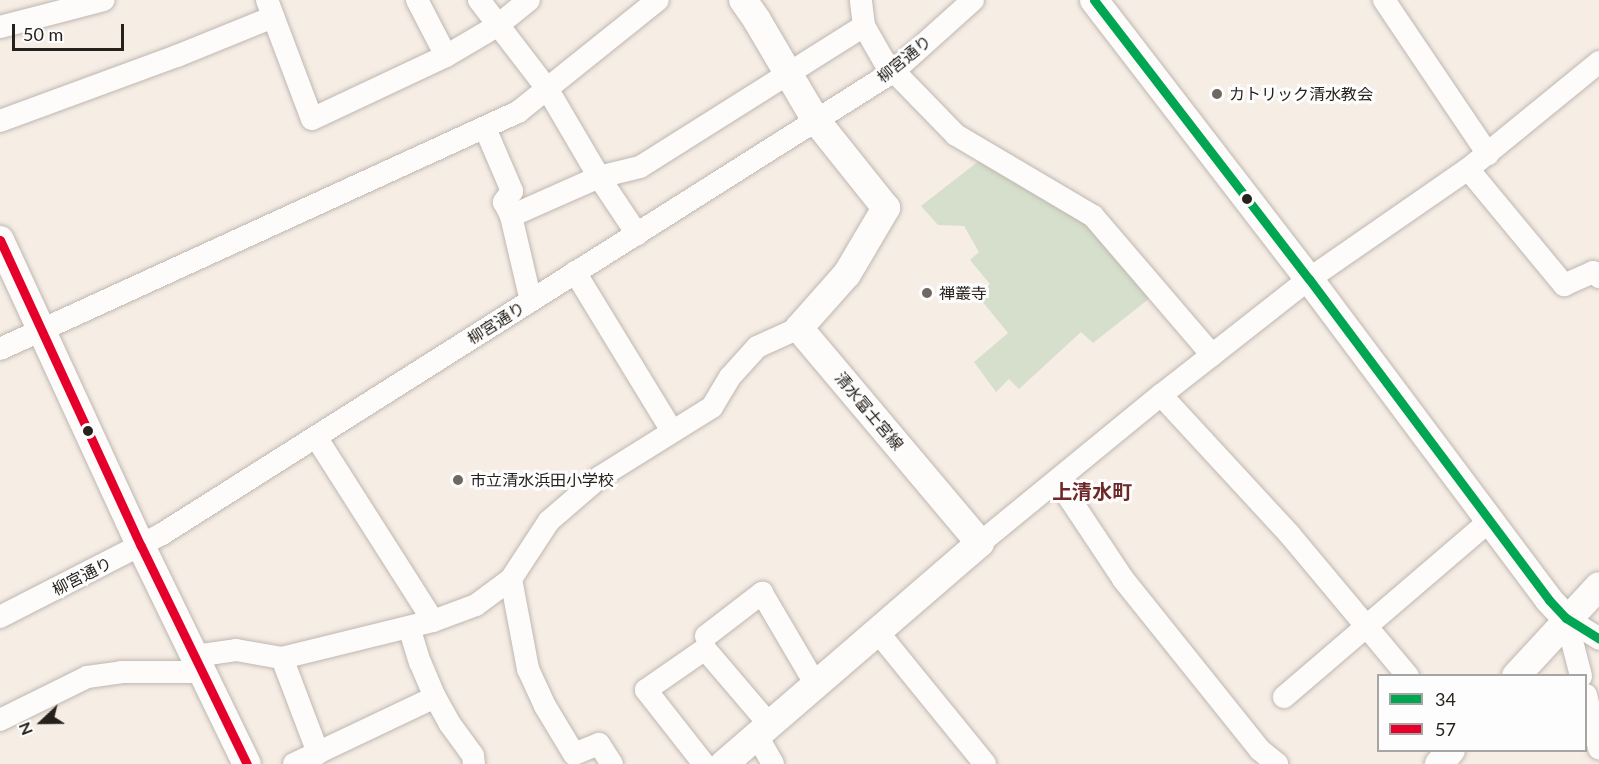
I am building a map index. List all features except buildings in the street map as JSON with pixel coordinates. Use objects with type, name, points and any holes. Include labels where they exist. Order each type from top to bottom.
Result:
[{"type":"main road","points":[[742,0],[815,119],[885,208],[847,274],[799,328]]},
{"type":"main road","points":[[1094,0],[1309,279],[1489,521],[1566,618]]},
{"type":"main road","points":[[0,240],[141,546],[247,764]]},
{"type":"main road","name":"清水富士宮線","points":[[799,328],[980,543]]},
{"type":"main road","points":[[724,764],[980,543]]},
{"type":"main road","points":[[1517,674],[1566,618],[1599,586]]},
{"type":"main road","points":[[1439,764],[1449,752]]},
{"type":"street","points":[[0,27],[104,0]]},
{"type":"street","points":[[417,0],[446,56]]},
{"type":"street","points":[[478,0],[548,90],[599,177],[637,234]]},
{"type":"street","points":[[0,121],[177,56],[270,9],[312,120],[446,56],[497,26],[529,0]]},
{"type":"street","points":[[0,349],[518,112],[658,0]]},
{"type":"street","points":[[861,0],[864,26],[884,61],[956,135],[1093,216],[1212,355]]},
{"type":"street","name":"柳宮通り","points":[[0,617],[141,546],[637,234],[894,71],[973,0]]},
{"type":"street","points":[[1384,0],[1488,154]]},
{"type":"street","points":[[511,216],[599,177],[640,167],[864,26]]},
{"type":"street","points":[[980,543],[1161,395],[1309,279],[1468,169],[1595,72]]},
{"type":"street","points":[[485,128],[512,191],[504,202],[511,216],[531,301]]},
{"type":"street","points":[[1468,169],[1564,285],[1593,272],[1599,277]]},
{"type":"street","points":[[575,273],[672,431]]},
{"type":"street","points":[[0,720],[87,677],[199,664],[236,650],[282,658],[433,621],[476,605],[511,579],[549,521],[600,477],[712,407],[730,377],[757,347],[799,328]]},
{"type":"street","points":[[1161,395],[1290,535],[1407,674]]},
{"type":"street","points":[[316,437],[433,621]]},
{"type":"street","points":[[1058,480],[1123,579],[1260,750],[1277,764]]},
{"type":"street","points":[[1284,697],[1489,521]]},
{"type":"street","points":[[511,579],[528,669],[545,706],[574,754],[599,744],[612,764]]},
{"type":"street","points":[[706,636],[762,593],[816,685]]},
{"type":"street","points":[[1566,618],[1599,639]]},
{"type":"street","points":[[1566,618],[1581,674]]},
{"type":"street","points":[[409,627],[420,662],[435,697],[450,724],[473,756],[474,764]]},
{"type":"street","points":[[877,631],[985,764]]},
{"type":"street","points":[[704,764],[646,690],[705,649],[764,731],[773,764]]},
{"type":"street","points":[[282,658],[318,753]]},
{"type":"street","points":[[294,764],[435,697]]},
{"type":"street","points":[[1587,698],[1599,748]]},
{"type":"green space","points":[[980,160],[1083,218],[1155,294],[1093,343],[1081,332],[1019,389],[1009,379],[996,392],[974,362],[1008,333],[977,295],[990,284],[970,260],[979,252],[964,226],[938,225],[921,206]]},
{"type":"transit line","name":"34","points":[[1094,0],[1309,279],[1549,600],[1566,618],[1599,639]]},
{"type":"transit line","name":"57","points":[[0,240],[141,546],[247,764]]},
{"type":"place","name":"カトリック清水教会","points":[[1217,94]]},
{"type":"place","name":"禅叢寺","points":[[927,293]]},
{"type":"place","name":"市立清水浜田小学校","points":[[458,480]]},
{"type":"district","name":"上清水町","points":[[1092,491]]}]
